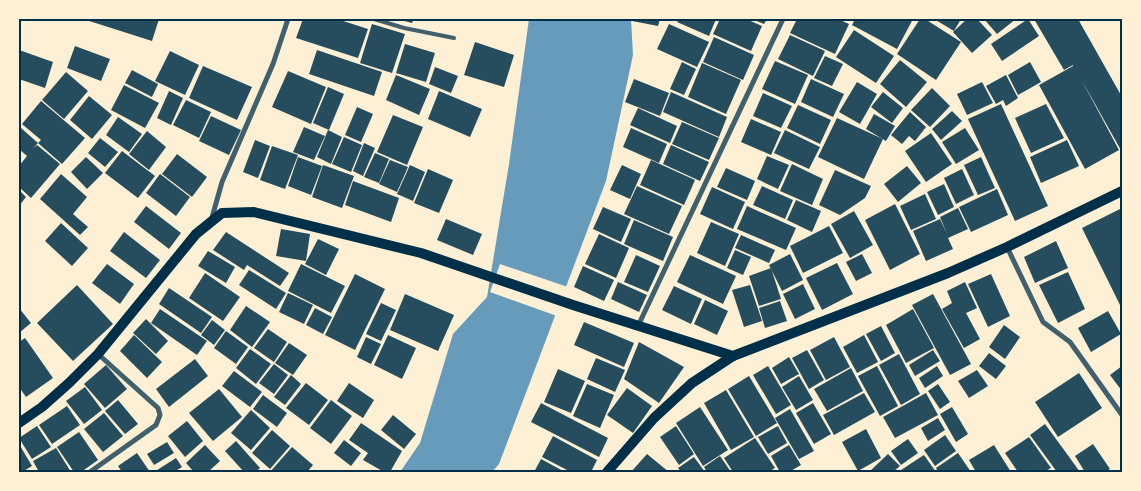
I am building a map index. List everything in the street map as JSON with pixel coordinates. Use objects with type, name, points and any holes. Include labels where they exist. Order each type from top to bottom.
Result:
[{"type":"main road","points":[[607,472],[654,418],[692,383],[733,356],[948,273],[1007,247],[1122,191]]},
{"type":"main road","points":[[19,423],[48,401],[98,354],[196,234],[222,213],[254,212],[421,253],[573,305],[733,356]]},
{"type":"street","points":[[211,221],[222,182],[273,64],[288,19]]},
{"type":"street","points":[[638,326],[783,19]]},
{"type":"street","points":[[1007,247],[1043,322],[1070,342],[1122,415]]},
{"type":"street","points":[[90,472],[156,425],[160,415],[158,408],[98,354]]},
{"type":"lane","points":[[374,19],[404,28],[454,38]]},
{"type":"water","points":[[529,19],[631,19],[633,55],[606,181],[499,464],[492,472],[400,472],[420,443],[453,334],[487,297],[509,164]]},
{"type":"pier","points":[[500,264],[568,287],[557,316],[490,292]]},
{"type":"building","points":[[83,19],[159,19],[152,41]]},
{"type":"building","points":[[303,19],[337,19],[368,29],[358,58],[296,38]]},
{"type":"building","points":[[397,19],[414,19],[412,23]]},
{"type":"building","points":[[633,19],[660,19],[658,26],[632,21]]},
{"type":"building","points":[[679,19],[716,19],[709,36],[677,22]]},
{"type":"building","points":[[720,19],[746,19],[762,26],[751,51],[713,34]]},
{"type":"building","points":[[752,19],[767,19],[764,24]]},
{"type":"building","points":[[797,19],[838,19],[849,24],[835,54],[790,33]]},
{"type":"building","points":[[855,19],[913,19],[897,49],[852,25]]},
{"type":"building","points":[[920,19],[925,19],[961,42],[936,80],[897,54]]},
{"type":"building","points":[[934,19],[961,19],[954,31]]},
{"type":"building","points":[[967,19],[977,19],[992,35],[972,53],[953,32]]},
{"type":"building","points":[[984,19],[1016,19],[997,34]]},
{"type":"building","points":[[1028,19],[1039,36],[1002,61],[991,44]]},
{"type":"building","points":[[1034,19],[1078,19],[1122,97],[1122,152],[1081,79],[1119,150],[1085,169],[1039,85],[1073,65],[1064,70]]},
{"type":"building","points":[[372,24],[405,34],[392,73],[360,63]]},
{"type":"building","points":[[669,24],[709,42],[697,67],[657,49]]},
{"type":"building","points":[[854,30],[894,56],[876,83],[836,57]]},
{"type":"building","points":[[790,35],[825,51],[813,76],[778,59]]},
{"type":"building","points":[[714,37],[754,55],[743,80],[703,62]]},
{"type":"building","points":[[475,42],[514,55],[504,87],[464,75]]},
{"type":"building","points":[[405,44],[435,53],[426,82],[396,73]]},
{"type":"building","points":[[75,46],[110,59],[101,81],[67,68]]},
{"type":"building","points":[[19,50],[53,62],[45,88],[19,79]]},
{"type":"building","points":[[317,50],[382,72],[374,96],[309,74]]},
{"type":"building","points":[[170,51],[199,65],[185,95],[155,81]]},
{"type":"building","points":[[825,56],[843,64],[832,86],[814,78]]},
{"type":"building","points":[[900,60],[927,82],[906,107],[880,84]]},
{"type":"building","points":[[775,61],[808,75],[795,104],[762,89]]},
{"type":"building","points":[[682,62],[696,69],[684,95],[670,89]]},
{"type":"building","points":[[1030,62],[1041,82],[1018,95],[1008,75]]},
{"type":"building","points":[[702,63],[741,80],[726,114],[688,97]]},
{"type":"building","points":[[203,66],[252,87],[237,120],[189,98]]},
{"type":"building","points":[[435,67],[458,76],[451,93],[429,84]]},
{"type":"building","points":[[132,70],[158,84],[152,97],[125,83]]},
{"type":"building","points":[[288,71],[326,87],[311,124],[272,107]]},
{"type":"building","points":[[66,72],[88,91],[64,119],[42,100]]},
{"type":"building","points":[[396,75],[430,89],[419,115],[386,100]]},
{"type":"building","points":[[1006,75],[1018,98],[1006,106],[1003,100],[996,104],[986,86]]},
{"type":"building","points":[[634,79],[669,93],[660,116],[625,102]]},
{"type":"building","points":[[811,79],[844,94],[833,117],[801,102]]},
{"type":"building","points":[[857,82],[877,94],[860,124],[839,112]]},
{"type":"building","points":[[982,82],[993,103],[967,115],[957,94]]},
{"type":"building","points":[[124,85],[159,103],[145,128],[111,110]]},
{"type":"building","points":[[328,87],[344,94],[329,130],[313,123]]},
{"type":"building","points":[[932,88],[950,106],[930,127],[911,110]]},
{"type":"building","points":[[169,91],[183,98],[171,125],[157,118]]},
{"type":"building","points":[[439,91],[482,109],[470,137],[428,119]]},
{"type":"building","points":[[671,92],[727,117],[719,137],[663,112]]},
{"type":"building","points":[[883,92],[903,108],[892,123],[871,107]]},
{"type":"building","points":[[763,93],[792,106],[781,128],[753,116]]},
{"type":"building","points":[[89,96],[112,115],[92,139],[70,120]]},
{"type":"building","points":[[186,100],[211,112],[199,138],[173,125]]},
{"type":"building","points":[[41,101],[85,138],[62,164],[38,143],[41,140],[22,124]]},
{"type":"building","points":[[1001,104],[1048,206],[1015,221],[968,119]]},
{"type":"building","points":[[1046,104],[1064,138],[1031,153],[1015,118]]},
{"type":"building","points":[[798,105],[831,120],[820,144],[787,128]]},
{"type":"building","points":[[357,107],[373,114],[361,142],[345,135]]},
{"type":"building","points":[[638,108],[677,126],[670,143],[630,125]]},
{"type":"building","points":[[952,111],[962,121],[941,140],[932,129]]},
{"type":"building","points":[[910,112],[926,127],[915,141],[909,136],[902,144],[891,135]]},
{"type":"building","points":[[874,114],[895,126],[886,141],[866,129]]},
{"type":"building","points":[[393,115],[423,127],[407,165],[377,152]]},
{"type":"building","points":[[211,116],[241,130],[229,155],[199,141]]},
{"type":"building","points":[[118,117],[142,134],[129,152],[106,135]]},
{"type":"building","points":[[837,118],[883,139],[864,179],[818,157]]},
{"type":"building","points":[[751,119],[781,132],[771,155],[741,142]]},
{"type":"building","points":[[682,122],[719,138],[709,160],[672,144]]},
{"type":"building","points":[[304,127],[325,136],[314,160],[293,152]]},
{"type":"building","points":[[21,128],[38,143],[32,149],[37,145],[60,164],[31,198],[19,187],[19,166],[27,156],[19,149],[19,131]]},
{"type":"building","points":[[631,128],[667,144],[659,163],[623,147]]},
{"type":"building","points":[[965,128],[979,150],[956,164],[942,142]]},
{"type":"building","points":[[328,130],[342,137],[331,164],[317,157]]},
{"type":"building","points":[[785,130],[820,147],[809,169],[774,153]]},
{"type":"building","points":[[147,131],[166,147],[149,170],[129,154]]},
{"type":"building","points":[[931,133],[952,164],[926,182],[905,151]]},
{"type":"building","points":[[344,137],[362,145],[351,172],[332,164]]},
{"type":"building","points":[[100,138],[118,152],[105,167],[88,153]]},
{"type":"building","points":[[255,140],[270,146],[258,178],[243,172]]},
{"type":"building","points":[[1067,140],[1079,166],[1041,183],[1030,157]]},
{"type":"building","points":[[364,143],[375,148],[363,176],[353,171]]},
{"type":"building","points":[[671,145],[709,162],[700,181],[663,164]]},
{"type":"building","points":[[272,146],[298,155],[285,189],[260,180]]},
{"type":"building","points":[[122,151],[155,176],[138,198],[105,173]]},
{"type":"building","points":[[375,153],[389,159],[379,183],[364,177]]},
{"type":"building","points":[[177,154],[207,177],[192,197],[162,174]]},
{"type":"building","points":[[767,156],[789,165],[778,189],[757,179]]},
{"type":"building","points":[[86,157],[103,173],[87,189],[71,172]]},
{"type":"building","points":[[298,157],[322,166],[311,195],[288,186]]},
{"type":"building","points":[[981,157],[995,188],[978,195],[964,165]]},
{"type":"building","points":[[390,160],[408,167],[397,192],[379,184]]},
{"type":"building","points":[[651,160],[695,180],[684,205],[640,185]]},
{"type":"building","points":[[792,164],[823,179],[812,205],[780,191]]},
{"type":"building","points":[[323,165],[354,176],[342,208],[312,197]]},
{"type":"building","points":[[410,165],[425,172],[413,201],[397,194]]},
{"type":"building","points":[[622,165],[641,174],[630,199],[610,190]]},
{"type":"building","points":[[907,166],[921,183],[898,202],[884,184]]},
{"type":"building","points":[[726,168],[755,181],[747,200],[717,187]]},
{"type":"building","points":[[428,169],[453,180],[439,213],[414,203]]},
{"type":"building","points":[[962,169],[974,195],[956,204],[944,178]]},
{"type":"building","points":[[835,170],[871,186],[865,198],[840,215],[819,205]]},
{"type":"building","points":[[61,174],[87,197],[73,214],[88,227],[80,235],[40,199]]},
{"type":"building","points":[[160,174],[190,197],[176,216],[146,193]]},
{"type":"building","points":[[353,181],[399,198],[391,222],[345,205]]},
{"type":"building","points":[[944,184],[954,207],[938,215],[927,192]]},
{"type":"building","points":[[637,186],[682,206],[669,234],[624,214]]},
{"type":"building","points":[[762,186],[793,200],[785,219],[753,205]]},
{"type":"building","points":[[712,187],[745,202],[733,229],[700,214]]},
{"type":"building","points":[[997,189],[1008,215],[971,232],[959,207]]},
{"type":"building","points":[[19,190],[26,197],[19,206]]},
{"type":"building","points":[[925,194],[936,219],[911,230],[900,206]]},
{"type":"building","points":[[796,200],[821,211],[812,232],[787,220]]},
{"type":"building","points":[[895,204],[920,254],[890,270],[865,220]]},
{"type":"building","points":[[146,206],[181,233],[169,249],[134,222]]},
{"type":"building","points":[[747,206],[796,228],[786,250],[737,229]]},
{"type":"building","points":[[603,207],[631,219],[621,242],[593,229]]},
{"type":"building","points":[[958,208],[968,229],[948,238],[953,249],[926,261],[913,231],[940,219],[947,234],[940,217]]},
{"type":"building","points":[[1122,208],[1122,309],[1082,228]]},
{"type":"building","points":[[854,211],[873,245],[850,258],[831,224]]},
{"type":"building","points":[[446,219],[482,234],[473,255],[437,240]]},
{"type":"building","points":[[634,220],[673,237],[663,261],[624,244]]},
{"type":"building","points":[[711,222],[739,234],[725,266],[697,253]]},
{"type":"building","points":[[61,223],[88,248],[72,266],[45,241]]},
{"type":"building","points":[[829,226],[843,253],[803,273],[790,246]]},
{"type":"building","points":[[281,229],[310,234],[306,261],[276,256]]},
{"type":"building","points":[[124,232],[160,260],[146,278],[110,251]]},
{"type":"building","points":[[226,232],[289,273],[280,286],[247,265],[244,270],[213,250]]},
{"type":"building","points":[[599,234],[629,248],[616,278],[585,264]]},
{"type":"building","points":[[741,235],[775,250],[769,263],[735,248]]},
{"type":"building","points":[[318,239],[339,249],[326,275],[305,264]]},
{"type":"building","points":[[1056,241],[1068,268],[1035,283],[1024,257]]},
{"type":"building","points":[[735,250],[751,257],[743,275],[727,268]]},
{"type":"building","points":[[208,251],[235,267],[226,283],[198,266]]},
{"type":"building","points":[[790,254],[803,280],[782,291],[769,265]]},
{"type":"building","points":[[862,254],[872,273],[856,281],[846,262]]},
{"type":"building","points":[[636,255],[660,266],[648,292],[624,282]]},
{"type":"building","points":[[690,255],[736,276],[723,304],[677,282]]},
{"type":"building","points":[[837,263],[853,294],[822,310],[806,278]]},
{"type":"building","points":[[107,264],[134,284],[120,304],[92,283]]},
{"type":"building","points":[[301,264],[345,286],[331,313],[288,291]]},
{"type":"building","points":[[583,266],[614,280],[604,301],[574,287]]},
{"type":"building","points":[[771,268],[781,299],[759,306],[749,276]]},
{"type":"building","points":[[249,270],[286,293],[276,309],[239,285]]},
{"type":"building","points":[[1068,272],[1085,309],[1058,323],[1039,285]]},
{"type":"building","points":[[205,273],[240,297],[223,321],[189,298]]},
{"type":"building","points":[[355,274],[385,289],[355,350],[325,335]]},
{"type":"building","points":[[991,274],[1010,316],[988,327],[968,284]]},
{"type":"building","points":[[618,282],[647,295],[639,312],[611,299]]},
{"type":"building","points":[[965,282],[977,308],[966,313],[980,339],[964,348],[942,309],[952,303],[947,291]]},
{"type":"building","points":[[803,284],[815,309],[795,319],[783,294]]},
{"type":"building","points":[[77,285],[113,324],[73,361],[37,323]]},
{"type":"building","points":[[750,285],[762,321],[744,327],[732,290]]},
{"type":"building","points":[[674,286],[702,299],[691,324],[662,310]]},
{"type":"building","points":[[169,288],[212,317],[201,333],[159,304]]},
{"type":"building","points":[[288,293],[313,305],[304,324],[279,312]]},
{"type":"building","points":[[405,294],[454,315],[438,351],[390,330]]},
{"type":"building","points":[[933,294],[971,364],[950,375],[912,305]]},
{"type":"building","points":[[705,300],[728,311],[717,335],[694,324]]},
{"type":"building","points":[[780,301],[787,321],[765,328],[759,308]]},
{"type":"building","points":[[381,303],[396,310],[381,341],[366,334]]},
{"type":"building","points":[[246,306],[270,322],[252,347],[230,330]]},
{"type":"building","points":[[19,308],[31,323],[19,333]]},
{"type":"building","points":[[315,308],[332,317],[323,334],[306,325]]},
{"type":"building","points":[[160,309],[207,341],[197,355],[151,323]]},
{"type":"building","points":[[913,309],[934,348],[906,363],[886,325]]},
{"type":"building","points":[[1108,311],[1121,334],[1091,352],[1078,328]]},
{"type":"building","points":[[146,319],[168,341],[156,354],[133,333]]},
{"type":"building","points":[[212,320],[225,330],[214,345],[201,335]]},
{"type":"building","points":[[584,322],[634,343],[624,367],[574,345]]},
{"type":"building","points":[[1004,325],[1020,337],[1005,359],[989,347]]},
{"type":"building","points":[[881,326],[895,353],[881,361],[866,334]]},
{"type":"building","points":[[268,329],[287,342],[274,362],[254,348]]},
{"type":"building","points":[[226,331],[248,347],[236,364],[214,348]]},
{"type":"building","points":[[134,335],[162,362],[147,378],[120,351]]},
{"type":"building","points":[[388,335],[416,348],[402,379],[374,365]]},
{"type":"building","points":[[864,335],[878,362],[857,373],[843,347]]},
{"type":"building","points":[[366,337],[381,344],[371,364],[357,357]]},
{"type":"building","points":[[834,337],[850,367],[826,380],[810,350]]},
{"type":"building","points":[[25,338],[53,378],[26,397],[19,387],[19,342]]},
{"type":"building","points":[[639,342],[684,367],[659,403],[624,379]]},
{"type":"building","points":[[289,343],[307,355],[293,375],[275,363]]},
{"type":"building","points":[[250,349],[271,364],[256,384],[236,368]]},
{"type":"building","points":[[807,350],[824,380],[809,389],[792,358]]},
{"type":"building","points":[[933,350],[940,361],[915,376],[909,365]]},
{"type":"building","points":[[989,353],[1006,366],[996,379],[979,366]]},
{"type":"building","points":[[899,354],[920,394],[901,405],[879,365]]},
{"type":"building","points":[[789,357],[799,374],[781,384],[772,368]]},
{"type":"building","points":[[596,358],[625,370],[615,392],[587,379]]},
{"type":"building","points":[[195,359],[208,376],[169,407],[156,389]]},
{"type":"building","points":[[274,364],[288,375],[274,394],[259,383]]},
{"type":"building","points":[[106,365],[127,389],[105,408],[84,384]]},
{"type":"building","points":[[768,366],[791,405],[776,414],[753,375]]},
{"type":"building","points":[[877,366],[898,406],[880,416],[858,376]]},
{"type":"building","points":[[937,366],[943,376],[925,388],[919,378]]},
{"type":"building","points":[[1122,366],[1122,391],[1110,375]]},
{"type":"building","points":[[851,368],[863,391],[827,411],[814,389]]},
{"type":"building","points":[[558,369],[585,381],[571,413],[544,402]]},
{"type":"building","points":[[977,370],[988,386],[969,398],[958,381]]},
{"type":"building","points":[[234,371],[262,392],[250,407],[222,386]]},
{"type":"building","points":[[1079,373],[1102,408],[1058,437],[1035,402]]},
{"type":"building","points":[[291,375],[301,384],[285,405],[274,397]]},
{"type":"building","points":[[749,376],[777,423],[756,436],[728,389]]},
{"type":"building","points":[[799,376],[813,400],[796,410],[782,387]]},
{"type":"building","points":[[306,383],[328,400],[309,425],[286,408]]},
{"type":"building","points":[[349,383],[374,400],[363,418],[337,401]]},
{"type":"building","points":[[587,384],[614,395],[600,428],[573,416]]},
{"type":"building","points":[[938,384],[950,402],[940,409],[928,391]]},
{"type":"building","points":[[85,387],[102,410],[84,424],[66,401]]},
{"type":"building","points":[[627,388],[652,406],[633,433],[607,415]]},
{"type":"building","points":[[219,389],[242,417],[213,441],[189,413]]},
{"type":"building","points":[[726,390],[754,437],[731,450],[704,403]]},
{"type":"building","points":[[864,393],[875,412],[834,435],[823,415]]},
{"type":"building","points":[[926,393],[938,415],[895,438],[883,417]]},
{"type":"building","points":[[263,395],[287,413],[277,427],[253,409]]},
{"type":"building","points":[[118,400],[138,424],[125,434],[105,411]]},
{"type":"building","points":[[331,400],[352,416],[331,444],[310,428]]},
{"type":"building","points":[[541,403],[608,438],[599,457],[531,422]]},
{"type":"building","points":[[813,403],[831,434],[814,444],[796,413]]},
{"type":"building","points":[[67,406],[80,425],[52,444],[39,425]]},
{"type":"building","points":[[700,407],[728,450],[703,466],[676,423]]},
{"type":"building","points":[[952,407],[968,434],[956,442],[940,414]]},
{"type":"building","points":[[790,409],[814,451],[799,459],[775,418]]},
{"type":"building","points":[[251,410],[270,428],[251,450],[231,433]]},
{"type":"building","points":[[104,413],[123,436],[103,452],[84,429]]},
{"type":"building","points":[[393,415],[416,434],[404,449],[381,430]]},
{"type":"building","points":[[938,418],[945,430],[928,441],[921,428]]},
{"type":"building","points":[[187,421],[203,441],[185,457],[168,436]]},
{"type":"building","points":[[361,423],[402,451],[390,472],[384,472],[363,460],[368,453],[349,440]]},
{"type":"building","points":[[1045,424],[1080,472],[1057,472],[1030,435]]},
{"type":"building","points":[[37,426],[51,447],[32,459],[19,438]]},
{"type":"building","points":[[676,426],[694,454],[679,465],[660,437]]},
{"type":"building","points":[[778,426],[787,443],[768,454],[758,437]]},
{"type":"building","points":[[866,429],[881,458],[858,471],[842,442]]},
{"type":"building","points":[[272,430],[290,446],[270,469],[252,453]]},
{"type":"building","points":[[79,432],[98,460],[81,472],[74,472],[57,447]]},
{"type":"building","points":[[945,435],[956,451],[935,466],[924,450]]},
{"type":"building","points":[[553,436],[597,460],[591,472],[571,472],[542,457]]},
{"type":"building","points":[[1029,437],[1051,468],[1044,472],[1018,472],[1005,453]]},
{"type":"building","points":[[755,438],[775,468],[768,472],[733,472],[724,458]]},
{"type":"building","points":[[908,439],[918,453],[901,465],[891,451]]},
{"type":"building","points":[[344,440],[361,453],[351,466],[334,453]]},
{"type":"building","points":[[236,441],[260,468],[256,472],[244,472],[225,451]]},
{"type":"building","points":[[167,442],[174,453],[154,465],[147,454]]},
{"type":"building","points":[[19,444],[32,466],[22,472],[19,472]]},
{"type":"building","points":[[1093,444],[1110,469],[1105,472],[1085,472],[1075,456]]},
{"type":"building","points":[[205,445],[220,461],[208,472],[194,472],[186,463]]},
{"type":"building","points":[[789,445],[801,465],[789,472],[780,472],[771,456]]},
{"type":"building","points":[[994,445],[1011,472],[976,472],[969,460]]},
{"type":"building","points":[[292,447],[313,465],[307,472],[270,472]]},
{"type":"building","points":[[56,448],[71,472],[39,472],[33,461]]},
{"type":"building","points":[[137,453],[150,472],[122,472],[118,466]]},
{"type":"building","points":[[958,453],[971,472],[938,472],[936,468]]},
{"type":"building","points":[[647,454],[669,472],[631,472]]},
{"type":"building","points":[[888,454],[900,466],[893,472],[869,472]]},
{"type":"building","points":[[924,455],[936,472],[903,472],[901,470]]},
{"type":"building","points":[[720,456],[731,472],[707,472],[704,467]]},
{"type":"building","points":[[694,457],[705,472],[681,472],[678,468]]},
{"type":"building","points":[[176,458],[182,467],[174,472],[154,472]]},
{"type":"building","points":[[541,459],[565,472],[534,472]]}]
